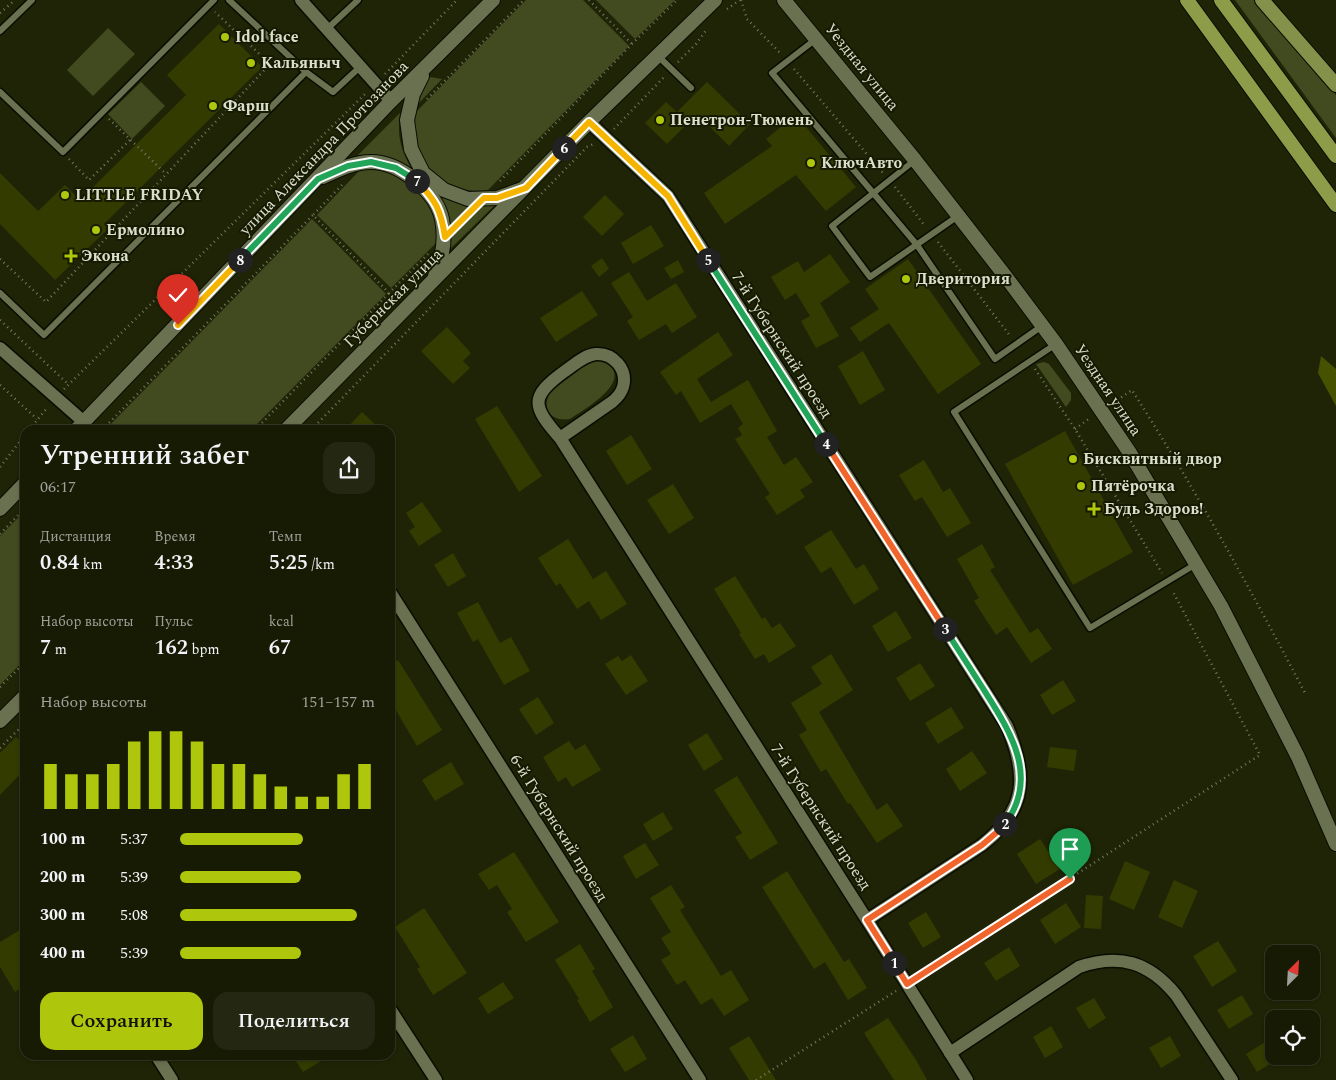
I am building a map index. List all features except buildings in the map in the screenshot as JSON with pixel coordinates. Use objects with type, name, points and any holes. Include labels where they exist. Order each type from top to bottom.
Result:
[{"type":"highway","points":[[1187,0],[1336,205]]},
{"type":"highway","points":[[1221,0],[1336,156]]},
{"type":"highway","points":[[1323,188],[1336,212]]},
{"type":"main road","points":[[1262,0],[1336,85]]},
{"type":"street","points":[[301,0],[391,101]]},
{"type":"street","name":"улица Александра Протозанова","points":[[81,425],[391,101],[493,0]]},
{"type":"street","name":"Губернская улица","points":[[291,425],[432,284],[589,122],[716,0]]},
{"type":"street","name":"Уездная улица","points":[[784,0],[915,160],[1043,326],[1130,453],[1221,606],[1298,757],[1336,844]]},
{"type":"street","points":[[425,68],[413,94],[407,120],[410,149],[423,174],[444,190],[468,199],[497,198],[526,188]]},
{"type":"street","name":"7-й Губернский проезд","points":[[560,438],[620,395],[624,386],[624,376],[620,366],[613,359],[604,354],[594,354],[584,358],[543,388],[539,398],[542,418],[560,438],[867,920],[982,845],[996,833],[1014,808],[1019,793],[1021,777],[1020,761],[1007,726],[668,196],[589,122]]},
{"type":"street","points":[[318,179],[351,166],[371,162],[396,168],[415,180],[430,195],[442,217],[445,237],[442,259],[432,284]]},
{"type":"street","points":[[0,348],[55,398],[79,425]]},
{"type":"street","points":[[0,509],[20,488]]},
{"type":"street","name":"6-й Губернский проезд","points":[[395,600],[700,1080]]},
{"type":"street","points":[[0,721],[20,701]]},
{"type":"street","points":[[867,920],[967,1080]]},
{"type":"street","points":[[950,1053],[1079,967],[1109,960],[1125,961],[1147,969],[1166,982],[1176,994],[1232,1080]]},
{"type":"street","points":[[395,1017],[436,1080]]},
{"type":"street","points":[[159,1060],[172,1080]]},
{"type":"lane","points":[[0,31],[32,0]]},
{"type":"lane","points":[[0,92],[63,152],[214,0]]},
{"type":"lane","points":[[229,0],[306,72],[333,92],[361,66]]},
{"type":"lane","points":[[327,29],[358,0]]},
{"type":"lane","points":[[816,39],[772,73],[917,245],[995,359],[1043,326]]},
{"type":"lane","points":[[658,56],[691,88]]},
{"type":"lane","points":[[0,293],[44,335],[306,72]]},
{"type":"lane","points":[[915,160],[832,226],[870,277],[958,216]]},
{"type":"lane","points":[[1056,344],[954,412],[1090,628],[1197,564]]},
{"type":"path","points":[[0,13],[15,0]]},
{"type":"path","points":[[33,425],[68,384],[376,84],[457,0]]},
{"type":"path","points":[[409,110],[416,110],[524,0]]},
{"type":"path","points":[[589,0],[632,44]]},
{"type":"path","points":[[260,425],[677,0]]},
{"type":"path","points":[[721,13],[740,0]]},
{"type":"path","points":[[0,259],[46,302],[270,64],[208,6]]},
{"type":"path","points":[[316,425],[587,147],[606,138],[696,44],[710,24]]},
{"type":"path","points":[[103,112],[166,175]]},
{"type":"path","points":[[63,152],[89,180],[130,140]]},
{"type":"path","points":[[107,425],[314,215],[351,175],[351,166]]},
{"type":"path","points":[[314,215],[389,293]]},
{"type":"path","points":[[0,320],[68,384]]},
{"type":"path","points":[[0,385],[37,419]]},
{"type":"path","points":[[1074,428],[1132,390],[1180,465],[1256,600],[1305,693]]},
{"type":"path","points":[[0,467],[20,441]]},
{"type":"path","points":[[0,534],[20,513]]},
{"type":"path","points":[[0,687],[20,667]]},
{"type":"path","points":[[0,748],[20,728]]},
{"type":"path","points":[[756,1080],[1260,755]]},
{"type":"green space","points":[[526,0],[583,0],[629,46],[488,190],[466,190],[455,187],[436,176],[421,159],[415,140],[415,113]]},
{"type":"green space","points":[[596,0],[675,0],[635,39]]},
{"type":"green space","points":[[1235,0],[1254,0],[1336,95],[1336,138]]},
{"type":"green space","points":[[108,28],[135,54],[93,96],[67,70]]},
{"type":"green space","points":[[430,77],[442,79],[416,106]]},
{"type":"green space","points":[[141,82],[165,106],[132,139],[108,114]]},
{"type":"green space","points":[[400,113],[400,141],[411,168],[385,158],[358,155]]},
{"type":"green space","points":[[375,168],[405,179],[425,199],[434,215],[438,230],[436,243],[391,288],[317,215],[361,169]]},
{"type":"green space","points":[[434,192],[475,205],[448,230]]},
{"type":"green space","points":[[495,205],[450,249],[449,236],[480,206]]},
{"type":"green space","points":[[312,219],[386,294],[256,425],[110,425]]},
{"type":"green space","points":[[1321,356],[1336,369],[1336,406],[1318,373]]},
{"type":"green space","points":[[597,360],[606,362],[613,369],[615,376],[607,391],[570,419],[553,416],[547,409],[547,398],[550,392],[588,363]]},
{"type":"green space","points":[[1044,362],[1049,364],[1071,393],[1071,400],[1066,407],[1036,364]]},
{"type":"green space","points":[[20,516],[20,664],[0,685],[0,536]]},
{"type":"place","name":"Idol face","points":[[225,37]]},
{"type":"place","name":"Кальяныч","points":[[251,63]]},
{"type":"place","name":"Фарш","points":[[213,106]]},
{"type":"place","name":"Пенетрон-Тюмень","points":[[660,120]]},
{"type":"place","name":"КлючАвто","points":[[811,163]]},
{"type":"place","name":"LITTLE FRIDAY","points":[[65,195]]},
{"type":"place","name":"Ермолино","points":[[96,230]]},
{"type":"place","name":"Экона","points":[[71,256]]},
{"type":"place","name":"Дверитория","points":[[906,279]]},
{"type":"place","name":"Бисквитный двор","points":[[1073,459]]},
{"type":"place","name":"Пятёрочка","points":[[1081,486]]},
{"type":"place","name":"Будь Здоров!","points":[[1094,509]]},
{"type":"route","points":[[178,325],[318,179],[348,166],[371,162],[396,168],[415,180],[430,195],[442,217],[445,237],[484,198],[497,198],[526,188],[589,122],[668,196],[1007,726],[1015,746],[1020,761],[1019,793],[1014,808],[996,833],[982,845],[867,920],[907,984],[1070,879]]}]
